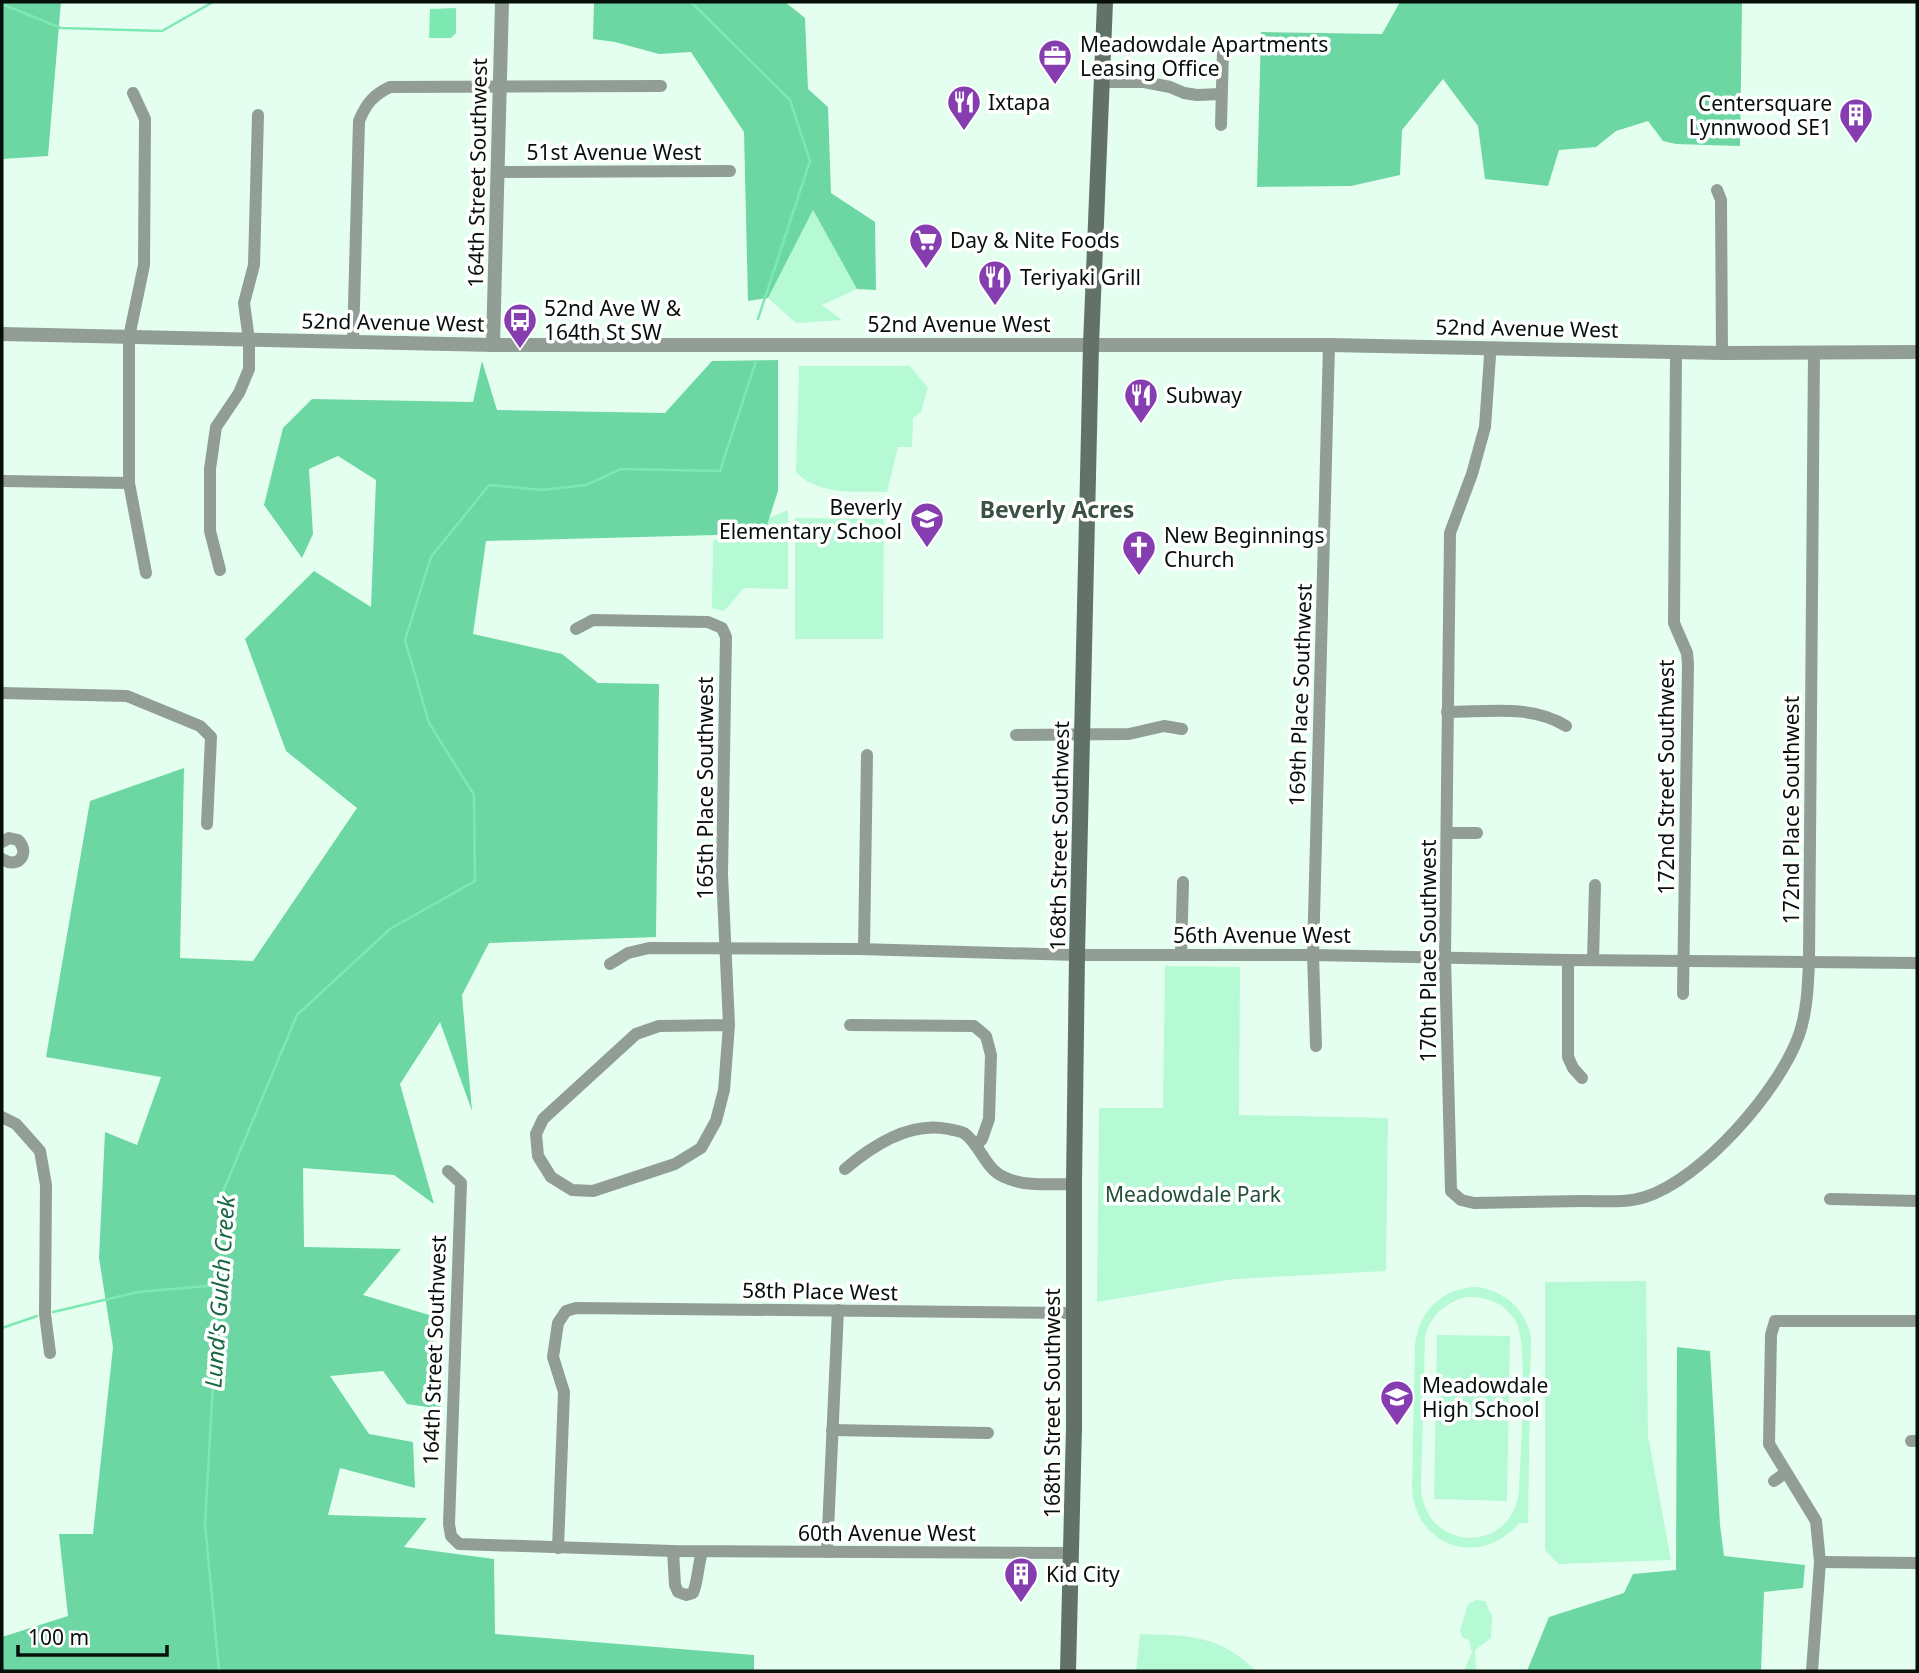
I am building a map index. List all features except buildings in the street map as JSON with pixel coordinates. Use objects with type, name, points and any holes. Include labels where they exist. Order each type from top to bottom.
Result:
[{"type":"main road","name":"168th Street Southwest","points":[[1068,1671],[1072,1553],[1077,955],[1091,345],[1105,2]]},
{"type":"street","name":"164th Street Southwest","points":[[493,345],[502,2]]},
{"type":"street","points":[[1221,125],[1223,51]]},
{"type":"street","points":[[1101,82],[1144,82],[1184,93],[1221,94]]},
{"type":"street","points":[[353,342],[359,121],[365,106],[375,94],[390,87],[661,86]]},
{"type":"street","points":[[133,93],[145,119],[144,265],[129,337],[129,483],[146,573]]},
{"type":"street","points":[[220,570],[210,531],[210,469],[216,427],[239,393],[249,369],[249,340],[244,303],[254,265],[258,115]]},
{"type":"street","name":"51st Avenue West","points":[[498,172],[730,171]]},
{"type":"street","points":[[1717,190],[1721,200],[1722,353]]},
{"type":"street","name":"52nd Avenue West","points":[[2,334],[493,345],[1329,345],[1722,353],[1917,352]]},
{"type":"street","name":"169th Place Southwest","points":[[1316,1046],[1313,954],[1329,345]]},
{"type":"street","name":"170th Place Southwest","points":[[1488,348],[1490,356],[1485,427],[1472,474],[1450,533],[1445,957],[1451,1191],[1461,1200],[1474,1203],[1643,1198]]},
{"type":"street","name":"172nd Street Southwest","points":[[1676,352],[1674,623],[1687,653],[1688,664],[1683,994]]},
{"type":"street","name":"172nd Place Southwest","points":[[1643,1198],[1670,1187],[1698,1165],[1749,1115],[1774,1083],[1793,1051],[1805,1009],[1809,961],[1814,352]]},
{"type":"street","points":[[2,481],[129,483]]},
{"type":"street","name":"165th Place Southwest","points":[[576,629],[593,621],[708,622],[722,628],[726,637],[722,874],[729,1025],[723,1090],[716,1121],[701,1148],[674,1164],[593,1191],[572,1190],[551,1177],[538,1156],[536,1134],[543,1119],[636,1034],[659,1026],[729,1025]]},
{"type":"street","points":[[2,693],[127,696],[200,726],[211,737],[206,824]]},
{"type":"street","points":[[1447,712],[1529,711],[1551,716],[1566,726]]},
{"type":"street","points":[[1016,735],[1129,734],[1164,726],[1182,729]]},
{"type":"street","points":[[864,949],[867,755]]},
{"type":"street","points":[[1447,833],[1477,833]]},
{"type":"street","points":[[2,842],[18,839],[24,848],[23,858],[19,861],[3,863]]},
{"type":"street","points":[[1181,954],[1183,882]]},
{"type":"street","points":[[1593,960],[1594,885]]},
{"type":"street","name":"56th Avenue West","points":[[610,964],[628,953],[649,948],[1917,963]]},
{"type":"street","points":[[1568,960],[1568,1057],[1582,1078]]},
{"type":"street","points":[[850,1025],[974,1026],[985,1036],[991,1055],[989,1119],[982,1139],[976,1146]]},
{"type":"street","points":[[2,1117],[16,1124],[40,1151],[46,1185],[45,1314],[50,1353]]},
{"type":"street","points":[[845,1169],[886,1140],[922,1128],[938,1127],[963,1132],[991,1167],[1003,1177],[1036,1184],[1074,1184]]},
{"type":"street","name":"164th Street Southwest","points":[[448,1171],[461,1183],[449,1524],[451,1536]]},
{"type":"street","points":[[1830,1199],[1917,1201]]},
{"type":"street","name":"58th Place West","points":[[558,1548],[564,1392],[553,1357],[558,1323],[566,1311],[576,1308],[1074,1313]]},
{"type":"street","points":[[827,1552],[838,1310]]},
{"type":"street","points":[[1812,1671],[1820,1562],[1816,1521],[1769,1444],[1771,1335],[1775,1321],[1917,1321]]},
{"type":"street","points":[[832,1430],[988,1433]]},
{"type":"street","points":[[1774,1481],[1786,1473]]},
{"type":"street","name":"60th Avenue West","points":[[451,1536],[459,1544],[702,1552],[1072,1553]]},
{"type":"street","points":[[673,1551],[675,1586],[678,1592],[686,1595],[693,1593],[695,1589],[697,1567],[702,1552]]},
{"type":"street","points":[[1820,1562],[1917,1563]]},
{"type":"green space","points":[[813,210],[857,289],[822,305],[842,320],[796,323],[768,298]]},
{"type":"green space","points":[[799,366],[910,366],[928,388],[921,412],[913,418],[912,447],[898,447],[887,492],[826,489],[805,480],[796,472]]},
{"type":"green space","points":[[788,510],[788,589],[744,588],[724,611],[712,608],[713,541]]},
{"type":"green space","points":[[795,518],[884,519],[883,639],[795,639]]},
{"type":"green space","name":"Meadowdale Park","points":[[1165,966],[1240,967],[1239,1115],[1388,1118],[1386,1271],[1234,1279],[1097,1302],[1099,1108],[1163,1108]]},
{"type":"green space","points":[[1646,1281],[1648,1436],[1671,1560],[1559,1564],[1545,1550],[1545,1282]]},
{"type":"green space","points":[[1475,1287],[1504,1296],[1524,1317],[1531,1337],[1528,1523],[1519,1523],[1504,1537],[1487,1545],[1469,1548],[1452,1545],[1437,1537],[1425,1525],[1416,1508],[1412,1488],[1417,1333],[1421,1322],[1434,1304],[1442,1297]],"holes":[[[1466,1297],[1488,1299],[1501,1305],[1516,1322],[1522,1353],[1523,1403],[1519,1490],[1513,1511],[1502,1526],[1486,1535],[1469,1538],[1452,1534],[1437,1525],[1426,1509],[1421,1488],[1425,1336],[1431,1322],[1445,1306]]]},
{"type":"green space","points":[[1437,1335],[1510,1336],[1507,1501],[1434,1499]]},
{"type":"green space","points":[[1476,1600],[1485,1601],[1492,1616],[1491,1638],[1475,1650],[1476,1671],[1464,1671],[1472,1652],[1469,1640],[1462,1637],[1460,1630],[1468,1604]]},
{"type":"green space","points":[[1140,1634],[1202,1639],[1229,1650],[1256,1671],[1136,1671]]},
{"type":"shaded area","points":[[2,2],[61,2],[48,156],[2,159]]},
{"type":"shaded area","points":[[594,2],[785,2],[805,18],[808,89],[828,107],[831,193],[875,222],[876,290],[857,289],[813,210],[768,298],[748,301],[744,132],[691,52],[659,54],[593,39]]},
{"type":"shaded area","points":[[1400,2],[1742,2],[1740,146],[1676,144],[1663,141],[1648,121],[1616,131],[1596,147],[1559,150],[1548,186],[1485,179],[1478,126],[1443,79],[1402,130],[1400,175],[1351,186],[1257,187],[1261,32],[1382,34]]},
{"type":"shaded area","points":[[456,8],[456,33],[451,38],[429,38],[430,9]]},
{"type":"shaded area","points":[[778,360],[778,491],[767,525],[716,535],[486,541],[473,634],[562,654],[598,683],[659,684],[656,937],[489,943],[462,995],[472,1111],[440,1022],[400,1084],[434,1204],[394,1175],[303,1168],[304,1247],[401,1249],[363,1295],[439,1318],[430,1355],[441,1409],[407,1404],[383,1371],[330,1376],[369,1434],[413,1442],[415,1488],[340,1468],[328,1515],[427,1518],[404,1547],[494,1559],[495,1634],[754,1655],[754,1671],[2,1671],[2,1637],[68,1616],[59,1534],[93,1534],[113,1347],[99,1258],[105,1132],[137,1145],[161,1077],[46,1057],[90,801],[184,768],[180,958],[253,961],[357,808],[286,751],[245,639],[314,571],[371,607],[376,480],[338,456],[309,469],[313,534],[302,558],[264,505],[283,428],[312,399],[473,402],[482,361],[497,410],[665,413],[712,361]]},
{"type":"shaded area","points":[[1677,1347],[1710,1351],[1724,1556],[1805,1565],[1803,1588],[1764,1592],[1761,1671],[1527,1671],[1549,1617],[1624,1593],[1633,1574],[1676,1570]]},
{"type":"waterway","name":"Lund's Gulch Creek","points":[[2,4],[61,28],[162,31],[213,2]]},
{"type":"waterway","name":"Lund's Gulch Creek","points":[[691,2],[790,100],[810,161],[758,319]]},
{"type":"waterway","name":"Lund's Gulch Creek","points":[[219,1671],[205,1524],[224,1189],[297,1015],[390,929],[475,881],[474,795],[429,723],[405,640],[431,557],[489,485],[542,490],[586,485],[621,469],[720,471],[756,361]]},
{"type":"waterway","points":[[53,1312],[138,1292],[219,1285]]},
{"type":"waterway","points":[[2,1328],[37,1316]]},
{"type":"place","name":"Meadowdale Apartments Leasing Office","points":[[1055,86]]},
{"type":"place","name":"Ixtapa","points":[[964,132]]},
{"type":"place","name":"Centersquare Lynnwood SE1","points":[[1856,145]]},
{"type":"place","name":"Day & Nite Foods","points":[[926,270]]},
{"type":"place","name":"Teriyaki Grill","points":[[995,307]]},
{"type":"place","name":"52nd Ave W & 164th St SW","points":[[520,350]]},
{"type":"place","name":"Subway","points":[[1141,425]]},
{"type":"place","name":"Beverly Elementary School","points":[[927,549]]},
{"type":"place","name":"New Beginnings Church","points":[[1139,577]]},
{"type":"place","name":"Meadowdale High School","points":[[1397,1427]]},
{"type":"place","name":"Kid City","points":[[1021,1604]]},
{"type":"district","name":"Beverly Acres","points":[[1057,509]]}]
